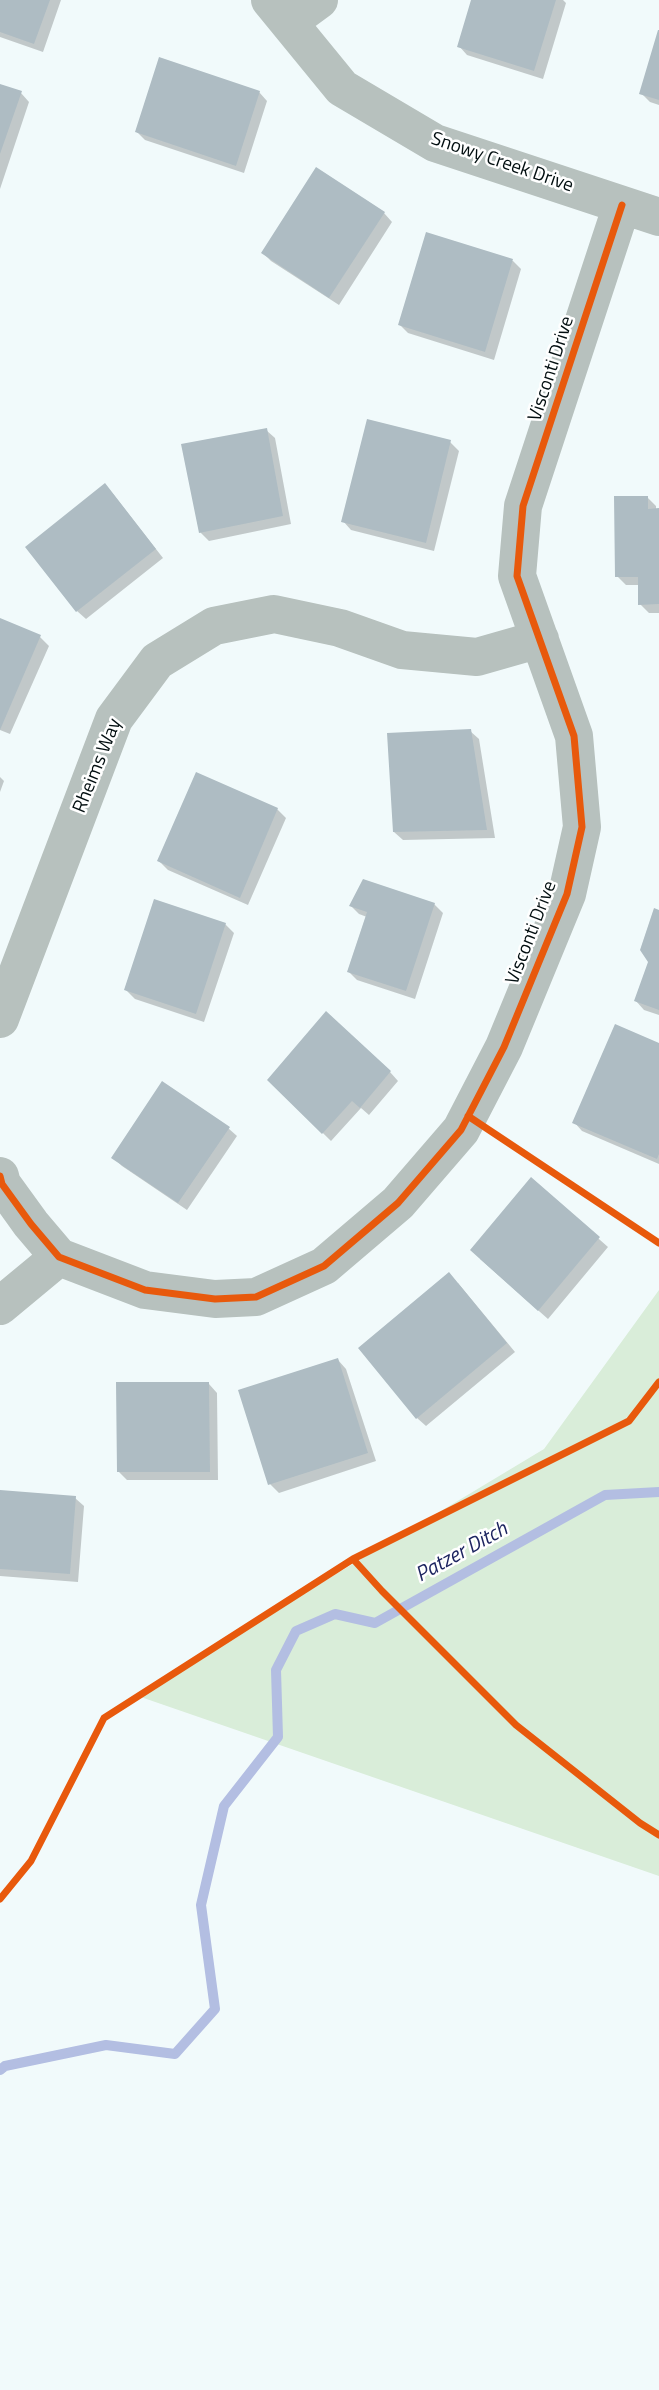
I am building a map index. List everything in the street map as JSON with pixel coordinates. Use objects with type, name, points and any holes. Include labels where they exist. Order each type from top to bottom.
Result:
[{"type":"street","points":[[279,11],[319,0]]},
{"type":"street","name":"Snowy Creek Drive","points":[[279,11],[342,88],[435,143],[659,217]]},
{"type":"street","name":"Visconti Drive","points":[[59,1257],[145,1290],[215,1299],[256,1297],[324,1266],[398,1203],[461,1130],[504,1047],[567,894],[582,827],[574,736],[517,576],[523,506],[622,205]]},
{"type":"street","name":"Rheims Way","points":[[0,1019],[114,719],[157,661],[214,626],[274,614],[340,628],[402,650],[440,654],[477,657],[540,639]]},
{"type":"street","points":[[0,1176],[2,1184],[31,1224],[59,1257],[0,1306]]},
{"type":"green space","points":[[659,1290],[659,1876],[135,1695],[544,1449]]},
{"type":"building","points":[[0,0],[50,0],[34,44],[0,32]]},
{"type":"building","points":[[471,0],[556,0],[534,71],[457,47]]},
{"type":"building","points":[[659,30],[659,100],[639,94]]},
{"type":"building","points":[[159,57],[260,91],[236,166],[135,132]]},
{"type":"building","points":[[0,84],[22,91],[0,154]]},
{"type":"building","points":[[316,167],[385,212],[329,298],[261,253]]},
{"type":"building","points":[[426,232],[513,259],[485,352],[398,325]]},
{"type":"building","points":[[367,419],[451,440],[426,543],[341,522]]},
{"type":"building","points":[[267,428],[283,516],[199,533],[181,444]]},
{"type":"building","points":[[105,483],[156,549],[76,612],[25,547]]},
{"type":"building","points":[[614,496],[648,496],[648,509],[659,508],[659,604],[638,605],[638,577],[615,577]]},
{"type":"building","points":[[0,618],[41,635],[0,730]]},
{"type":"building","points":[[471,729],[487,830],[393,832],[387,733]]},
{"type":"building","points":[[196,772],[278,808],[240,898],[157,861]]},
{"type":"building","points":[[363,879],[435,903],[406,991],[347,972],[367,912],[349,906]]},
{"type":"building","points":[[154,899],[226,923],[196,1014],[124,990]]},
{"type":"building","points":[[654,908],[659,910],[659,1010],[634,1001],[648,962],[640,950]]},
{"type":"building","points":[[326,1011],[391,1071],[360,1108],[352,1101],[322,1134],[267,1080]]},
{"type":"building","points":[[615,1024],[659,1043],[657,1159],[572,1123]]},
{"type":"building","points":[[162,1081],[230,1127],[178,1203],[111,1158]]},
{"type":"building","points":[[531,1177],[600,1237],[538,1311],[470,1250]]},
{"type":"building","points":[[449,1272],[507,1343],[416,1419],[358,1348]]},
{"type":"building","points":[[338,1358],[368,1453],[268,1485],[238,1390]]},
{"type":"building","points":[[116,1382],[209,1382],[210,1472],[117,1472]]},
{"type":"building","points":[[0,1490],[76,1496],[70,1574],[0,1569]]},
{"type":"waterway","name":"Patzer Ditch","points":[[0,2070],[5,2066],[106,2045],[175,2054],[215,2009],[201,1905],[224,1806],[278,1737],[276,1670],[296,1631],[335,1614],[375,1623],[605,1495],[659,1492]]},
{"type":"cycle path","points":[[0,1176],[2,1184],[31,1224],[59,1257],[145,1290],[215,1299],[256,1297],[324,1266],[398,1203],[461,1130],[504,1047],[567,894],[582,827],[574,736],[517,576],[523,506],[622,205]]},
{"type":"cycle path","points":[[468,1116],[659,1243]]},
{"type":"cycle path","points":[[659,1382],[629,1421],[353,1559],[516,1725],[659,1835]]},
{"type":"cycle path","points":[[0,1899],[31,1861],[104,1718],[353,1559]]}]
